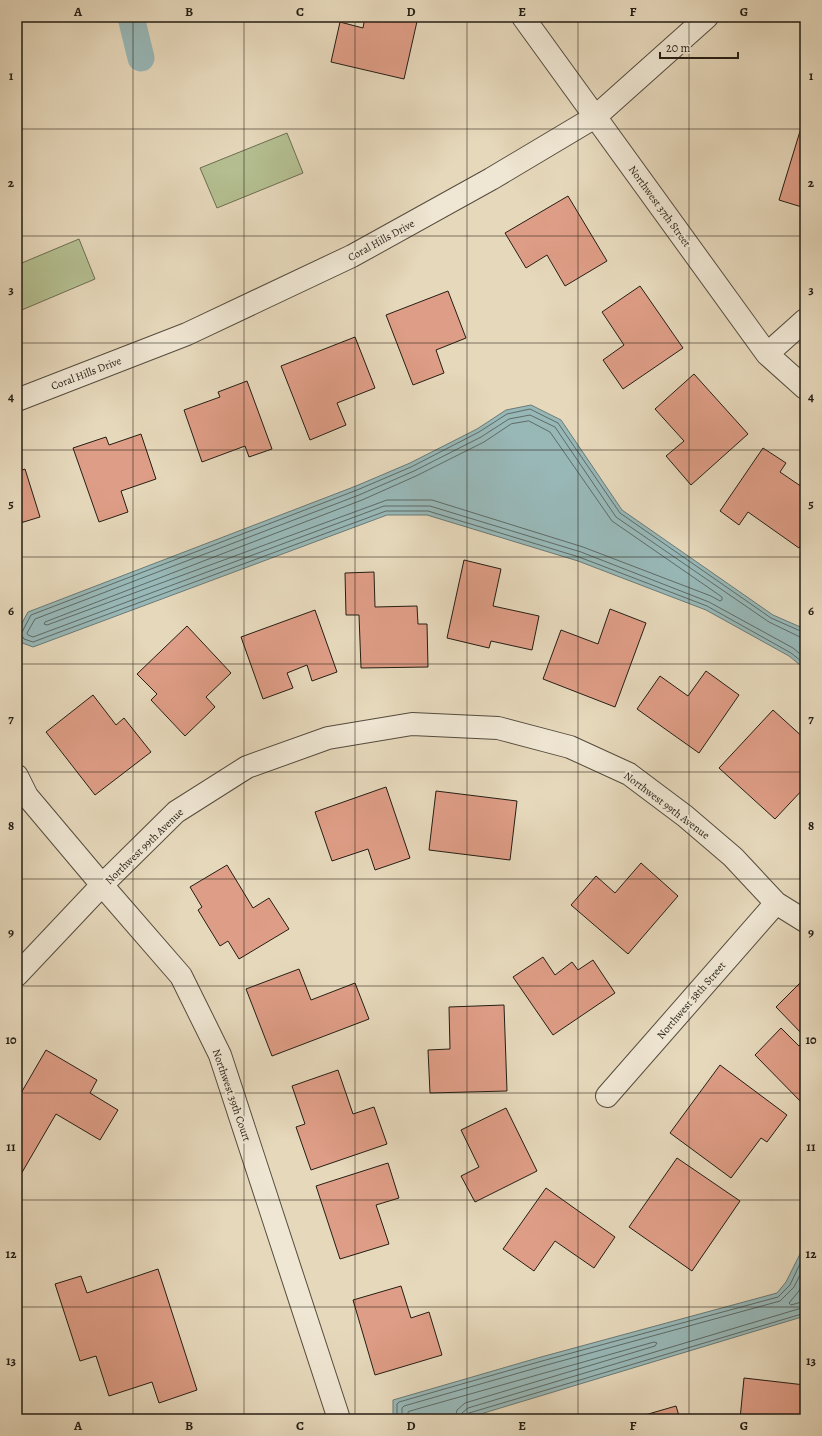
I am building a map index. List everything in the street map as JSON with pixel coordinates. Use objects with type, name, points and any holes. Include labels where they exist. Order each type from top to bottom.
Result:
[{"type":"street","name":"Northwest 37th Street","points":[[523,17],[767,354],[805,388]]},
{"type":"street","name":"Coral Hills Drive","points":[[17,400],[187,334],[352,256],[491,179],[595,117],[708,17]]},
{"type":"street","points":[[767,354],[805,320]]},
{"type":"street","name":"Northwest 99th Avenue","points":[[17,975],[102,885],[176,812],[247,767],[328,738],[412,724],[498,728],[570,747],[629,774],[685,816],[733,857],[776,903],[805,921]]},
{"type":"street","name":"Northwest 39th Court","points":[[17,776],[27,796],[181,976],[220,1055],[338,1419]]},
{"type":"street","name":"Northwest 38th Street","points":[[607,1096],[776,903]]},
{"type":"green space","points":[[287,133],[303,173],[217,208],[200,168]]},
{"type":"green space","points":[[79,239],[95,279],[17,312],[17,265]]},
{"type":"water","points":[[531,405],[561,420],[622,510],[773,615],[805,629],[805,669],[789,656],[706,610],[578,561],[427,515],[387,515],[33,647],[20,642],[17,632],[28,612],[356,486],[410,463],[477,429],[506,410]]},
{"type":"water","points":[[805,1244],[805,1316],[464,1419],[393,1419],[393,1400],[541,1357],[777,1293],[786,1282]]},
{"type":"building","points":[[365,17],[418,17],[404,79],[331,62],[340,22],[363,28]]},
{"type":"building","points":[[801,128],[805,129],[805,208],[779,200]]},
{"type":"building","points":[[568,196],[607,261],[565,286],[547,255],[526,268],[505,233]]},
{"type":"building","points":[[640,286],[683,348],[623,389],[603,360],[624,345],[602,312]]},
{"type":"building","points":[[448,291],[466,338],[436,350],[444,373],[413,385],[386,315]]},
{"type":"building","points":[[355,337],[375,388],[337,403],[346,425],[310,440],[281,366]]},
{"type":"building","points":[[694,374],[748,434],[691,485],[666,456],[684,441],[655,409]]},
{"type":"building","points":[[247,381],[272,449],[249,457],[245,446],[202,462],[184,410],[220,397],[218,392]]},
{"type":"building","points":[[141,434],[156,479],[121,491],[128,512],[99,522],[73,448],[106,437],[109,445]]},
{"type":"building","points":[[763,448],[786,463],[780,472],[805,489],[805,539],[799,548],[748,512],[739,525],[720,511]]},
{"type":"building","points":[[25,469],[40,517],[17,524],[17,472]]},
{"type":"building","points":[[464,560],[501,569],[493,606],[539,616],[532,650],[491,641],[489,648],[447,638]]},
{"type":"building","points":[[374,572],[375,607],[417,606],[418,624],[427,624],[428,667],[361,668],[359,615],[346,615],[345,573]]},
{"type":"building","points":[[610,609],[646,623],[615,707],[543,679],[561,630],[598,644]]},
{"type":"building","points":[[315,610],[337,672],[312,681],[307,665],[287,673],[293,688],[263,699],[241,637]]},
{"type":"building","points":[[187,626],[231,673],[206,697],[215,707],[185,736],[151,700],[157,694],[137,674]]},
{"type":"building","points":[[706,671],[739,695],[699,753],[637,709],[660,676],[688,696]]},
{"type":"building","points":[[93,695],[116,725],[124,718],[151,752],[95,795],[46,732]]},
{"type":"building","points":[[773,710],[805,739],[805,787],[775,819],[719,768]]},
{"type":"building","points":[[386,787],[410,858],[375,870],[368,849],[332,861],[315,812]]},
{"type":"building","points":[[436,791],[517,801],[510,860],[429,850]]},
{"type":"building","points":[[641,863],[678,896],[628,954],[571,905],[596,876],[615,893]]},
{"type":"building","points":[[227,865],[253,908],[269,898],[289,929],[239,959],[228,941],[220,946],[198,910],[202,907],[190,887]]},
{"type":"building","points":[[543,957],[555,975],[572,962],[578,970],[593,960],[615,993],[553,1035],[513,977]]},
{"type":"building","points":[[299,969],[311,1000],[355,983],[369,1019],[272,1056],[246,989]]},
{"type":"building","points":[[805,978],[805,1037],[776,1007]]},
{"type":"building","points":[[504,1005],[507,1091],[430,1093],[428,1050],[450,1049],[449,1007]]},
{"type":"building","points":[[781,1028],[799,1046],[805,1040],[804,1105],[755,1055]]},
{"type":"building","points":[[46,1050],[97,1080],[90,1093],[118,1110],[100,1140],[56,1114],[17,1181],[17,1100]]},
{"type":"building","points":[[720,1065],[787,1115],[767,1142],[761,1138],[731,1178],[670,1133]]},
{"type":"building","points":[[338,1070],[353,1114],[374,1107],[387,1144],[311,1170],[296,1127],[305,1124],[292,1086]]},
{"type":"building","points":[[506,1108],[537,1171],[475,1202],[461,1176],[479,1167],[461,1130]]},
{"type":"building","points":[[677,1158],[740,1201],[692,1271],[629,1227]]},
{"type":"building","points":[[388,1163],[399,1198],[376,1205],[389,1244],[340,1259],[316,1186]]},
{"type":"building","points":[[546,1188],[615,1237],[594,1268],[555,1241],[534,1271],[503,1249]]},
{"type":"building","points":[[158,1269],[197,1390],[159,1403],[152,1382],[109,1396],[96,1356],[80,1361],[55,1284],[81,1276],[87,1293]]},
{"type":"building","points":[[401,1286],[411,1318],[429,1312],[442,1355],[375,1375],[353,1300]]},
{"type":"building","points":[[744,1378],[805,1385],[805,1419],[740,1419]]},
{"type":"building","points":[[676,1406],[680,1419],[631,1419]]},
{"type":"waterway","points":[[131,17],[141,58]]}]
